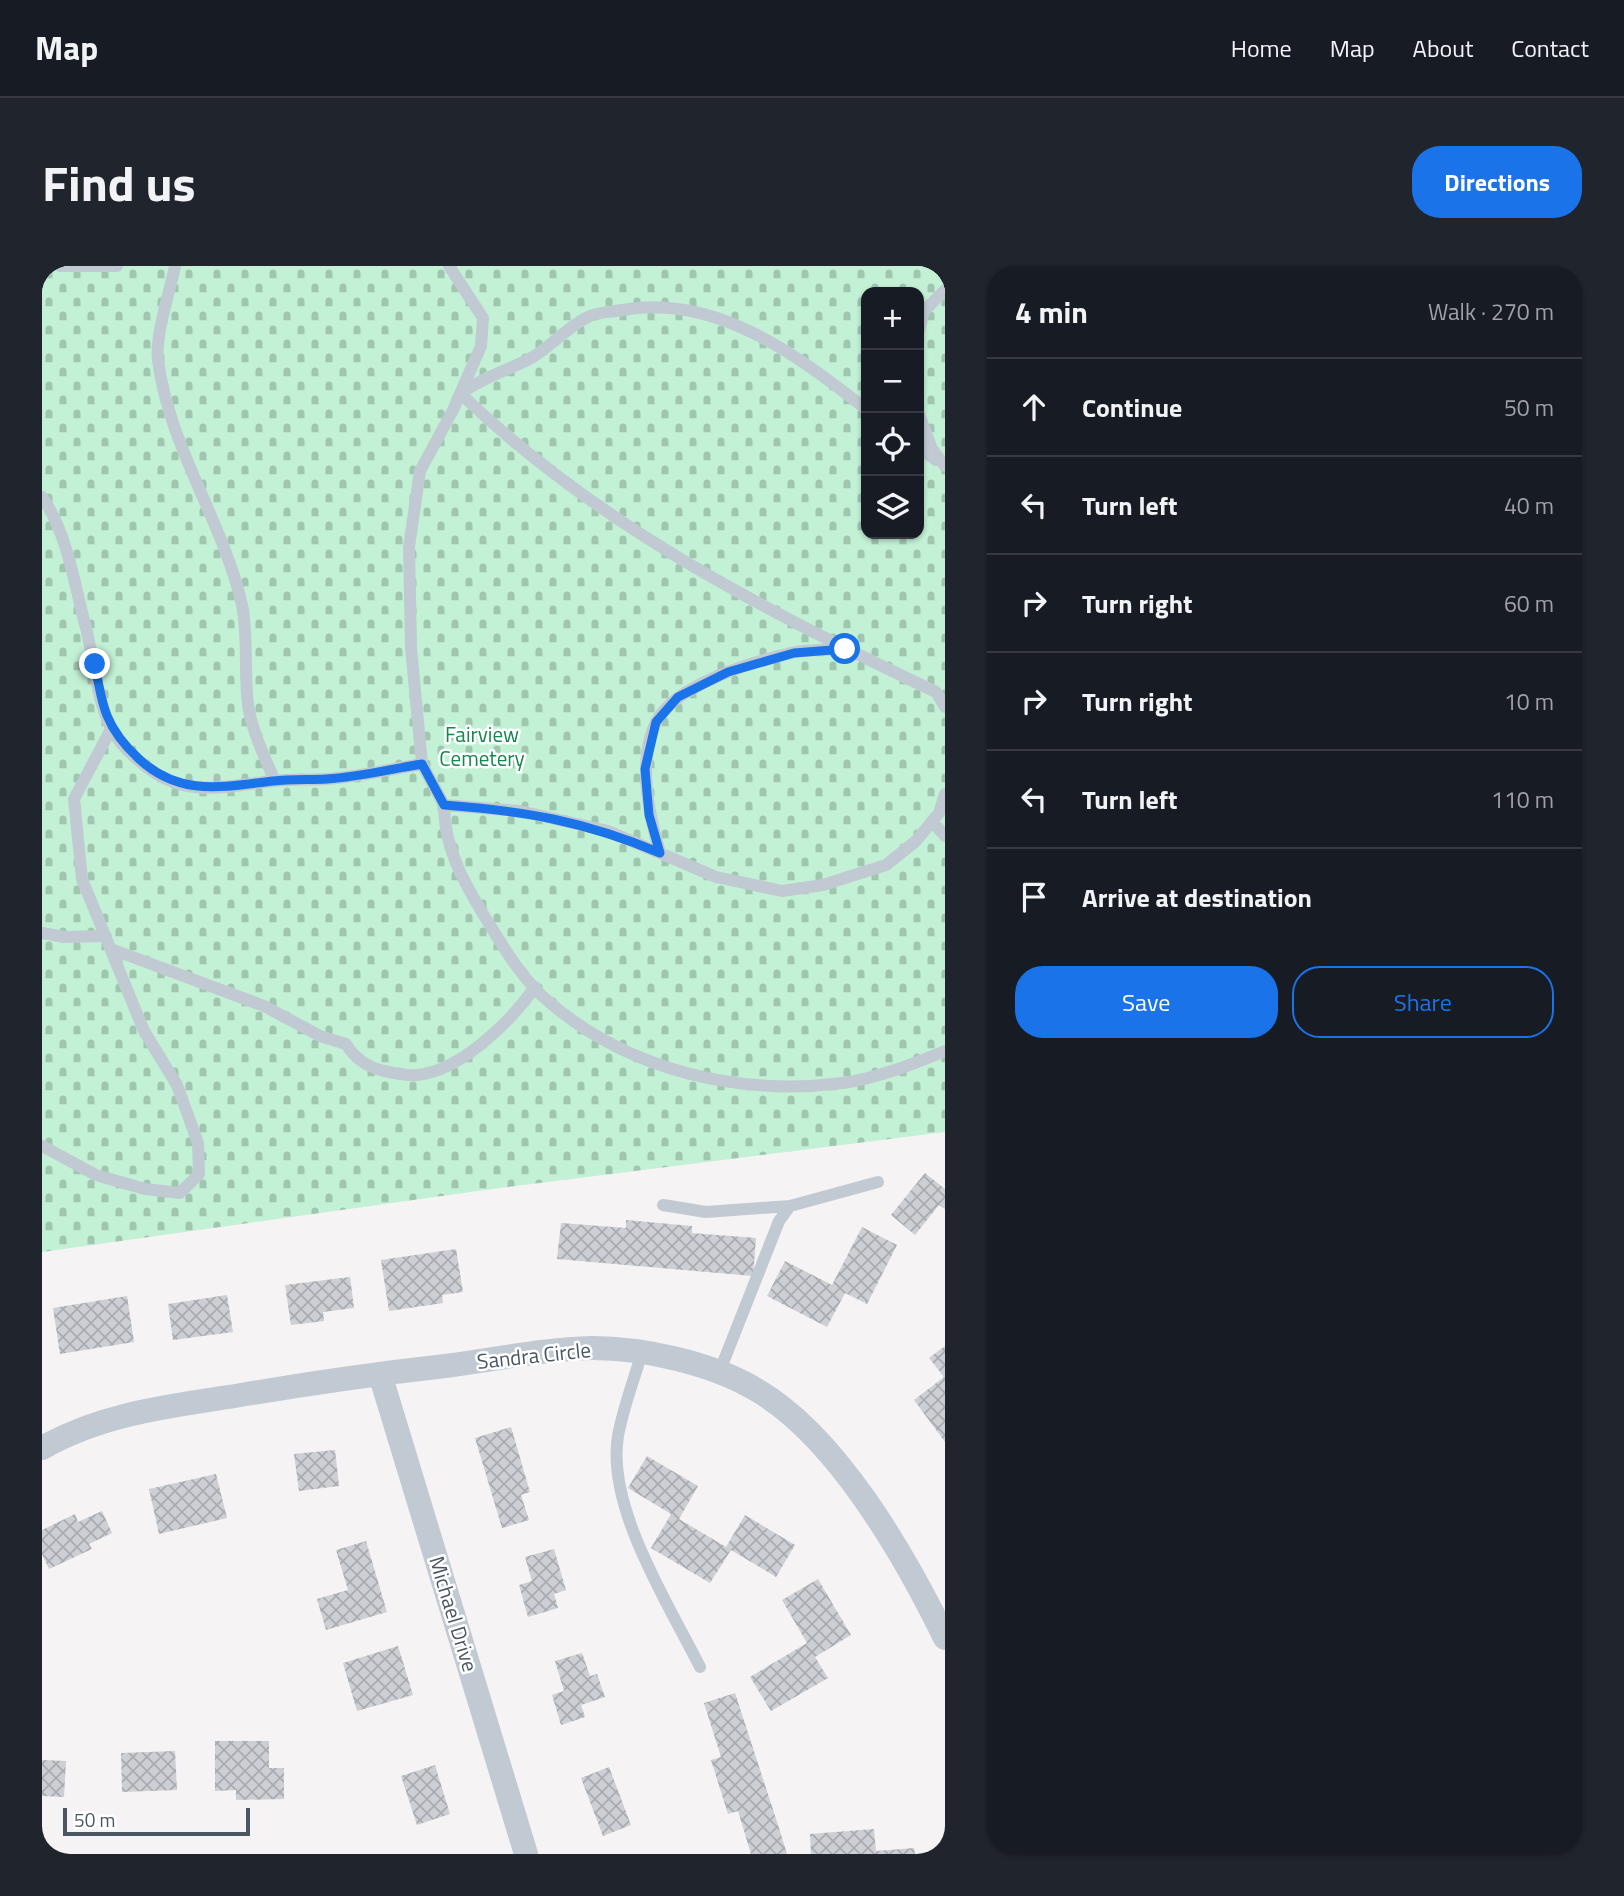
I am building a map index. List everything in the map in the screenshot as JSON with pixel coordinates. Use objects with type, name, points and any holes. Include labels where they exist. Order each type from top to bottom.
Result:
[{"type":"street","name":"Sandra Circle","points":[[42,1448],[59,1438],[136,1412],[380,1374],[592,1348],[655,1353],[719,1373],[754,1388],[789,1411],[846,1474],[922,1590],[945,1639]]},
{"type":"street","name":"Michael Drive","points":[[380,1374],[526,1854]]},
{"type":"lane","points":[[60,266],[117,266]]},
{"type":"lane","points":[[175,266],[158,358],[176,433],[193,479],[225,549],[236,582],[243,608],[249,710],[275,781]]},
{"type":"lane","points":[[449,266],[483,318],[481,346],[460,394],[420,471],[409,547],[411,648],[422,764],[444,805],[449,843],[457,865],[501,943],[548,1002],[603,1042],[643,1060],[715,1080],[770,1085],[845,1083],[889,1072],[945,1051]]},
{"type":"lane","points":[[924,311],[945,290]]},
{"type":"lane","points":[[460,394],[476,383],[533,357],[590,316],[644,306],[680,310],[723,320],[753,331],[819,373],[861,405]]},
{"type":"lane","points":[[460,394],[508,439],[563,482],[667,553],[845,649],[936,692],[945,707]]},
{"type":"lane","points":[[924,427],[932,449],[945,466]]},
{"type":"lane","points":[[924,451],[945,466]]},
{"type":"lane","points":[[42,497],[53,513],[65,548],[95,664],[101,704],[111,729],[152,771],[174,783],[202,787],[241,786],[275,781],[329,779],[422,764]]},
{"type":"lane","points":[[660,853],[649,815],[645,769],[656,722],[678,697],[728,672],[794,653],[845,649]]},
{"type":"lane","points":[[42,1146],[96,1175],[145,1189],[180,1194],[199,1174],[198,1143],[177,1086],[144,1031],[82,879],[74,799],[111,729]]},
{"type":"lane","points":[[444,805],[520,811],[608,831],[716,877],[782,891],[823,885],[886,865],[916,841],[932,821],[945,794]]},
{"type":"lane","points":[[932,821],[945,836]]},
{"type":"lane","points":[[42,933],[64,937],[106,936]]},
{"type":"lane","points":[[111,949],[264,1006],[320,1036],[346,1044],[353,1056],[371,1068],[398,1074],[417,1075],[461,1058],[494,1034],[536,987]]},
{"type":"lane","points":[[663,1205],[706,1212],[790,1206],[878,1182]]},
{"type":"lane","points":[[719,1373],[779,1221],[790,1206]]},
{"type":"lane","points":[[642,1352],[618,1437],[620,1486],[638,1546],[700,1667]]},
{"type":"green space","name":"Fairview Cemetery","points":[[42,266],[945,266],[945,1132],[492,1189],[42,1252]]},
{"type":"building","points":[[925,1173],[945,1189],[945,1209],[939,1205],[915,1235],[891,1215]]},
{"type":"building","points":[[626,1220],[692,1226],[692,1233],[756,1238],[753,1276],[557,1259],[561,1223],[626,1228]]},
{"type":"building","points":[[862,1227],[897,1245],[867,1304],[845,1293],[827,1327],[767,1296],[785,1261],[832,1285]]},
{"type":"building","points":[[456,1249],[463,1292],[442,1295],[443,1303],[389,1311],[381,1260]]},
{"type":"building","points":[[350,1277],[354,1308],[323,1312],[324,1321],[291,1325],[285,1285]]},
{"type":"building","points":[[227,1295],[233,1332],[173,1340],[168,1304]]},
{"type":"building","points":[[127,1296],[134,1342],[60,1354],[53,1308]]},
{"type":"building","points":[[945,1346],[945,1442],[914,1400],[944,1377],[929,1358]]},
{"type":"building","points":[[511,1427],[530,1492],[521,1495],[529,1520],[502,1528],[475,1438]]},
{"type":"building","points":[[335,1450],[339,1486],[299,1491],[294,1454]]},
{"type":"building","points":[[647,1456],[698,1486],[679,1519],[726,1547],[745,1515],[795,1545],[776,1577],[731,1550],[710,1583],[651,1548],[671,1514],[628,1488]]},
{"type":"building","points":[[216,1474],[227,1518],[159,1534],[149,1489]]},
{"type":"building","points":[[102,1511],[112,1533],[89,1544],[92,1549],[49,1569],[42,1554],[42,1530],[75,1514],[78,1522]]},
{"type":"building","points":[[366,1541],[387,1612],[326,1630],[317,1599],[348,1590],[336,1550]]},
{"type":"building","points":[[554,1549],[566,1590],[554,1594],[558,1608],[528,1617],[519,1585],[532,1581],[525,1557]]},
{"type":"building","points":[[818,1579],[851,1635],[815,1657],[828,1678],[771,1711],[750,1677],[807,1643],[782,1600]]},
{"type":"building","points":[[398,1646],[413,1695],[357,1711],[343,1663]]},
{"type":"building","points":[[582,1653],[590,1676],[597,1674],[605,1697],[581,1705],[585,1717],[561,1725],[552,1695],[564,1691],[555,1661]]},
{"type":"building","points":[[735,1693],[787,1854],[751,1854],[738,1811],[728,1814],[711,1760],[721,1757],[704,1703]]},
{"type":"building","points":[[215,1741],[269,1741],[269,1768],[284,1768],[284,1799],[236,1800],[236,1790],[215,1791]]},
{"type":"building","points":[[175,1751],[177,1790],[122,1792],[121,1753]]},
{"type":"building","points":[[42,1760],[66,1761],[64,1797],[42,1796]]},
{"type":"building","points":[[435,1765],[450,1814],[417,1825],[401,1776]]},
{"type":"building","points":[[609,1767],[631,1825],[603,1836],[581,1778]]},
{"type":"building","points":[[874,1829],[876,1851],[914,1848],[915,1854],[811,1854],[810,1834]]},
{"type":"route","points":[[95,664],[101,704],[111,729],[152,771],[174,783],[202,787],[241,786],[275,781],[329,779],[422,764],[444,805],[520,811],[608,831],[660,853],[649,815],[645,769],[656,722],[678,697],[728,672],[794,653],[845,649]]}]
